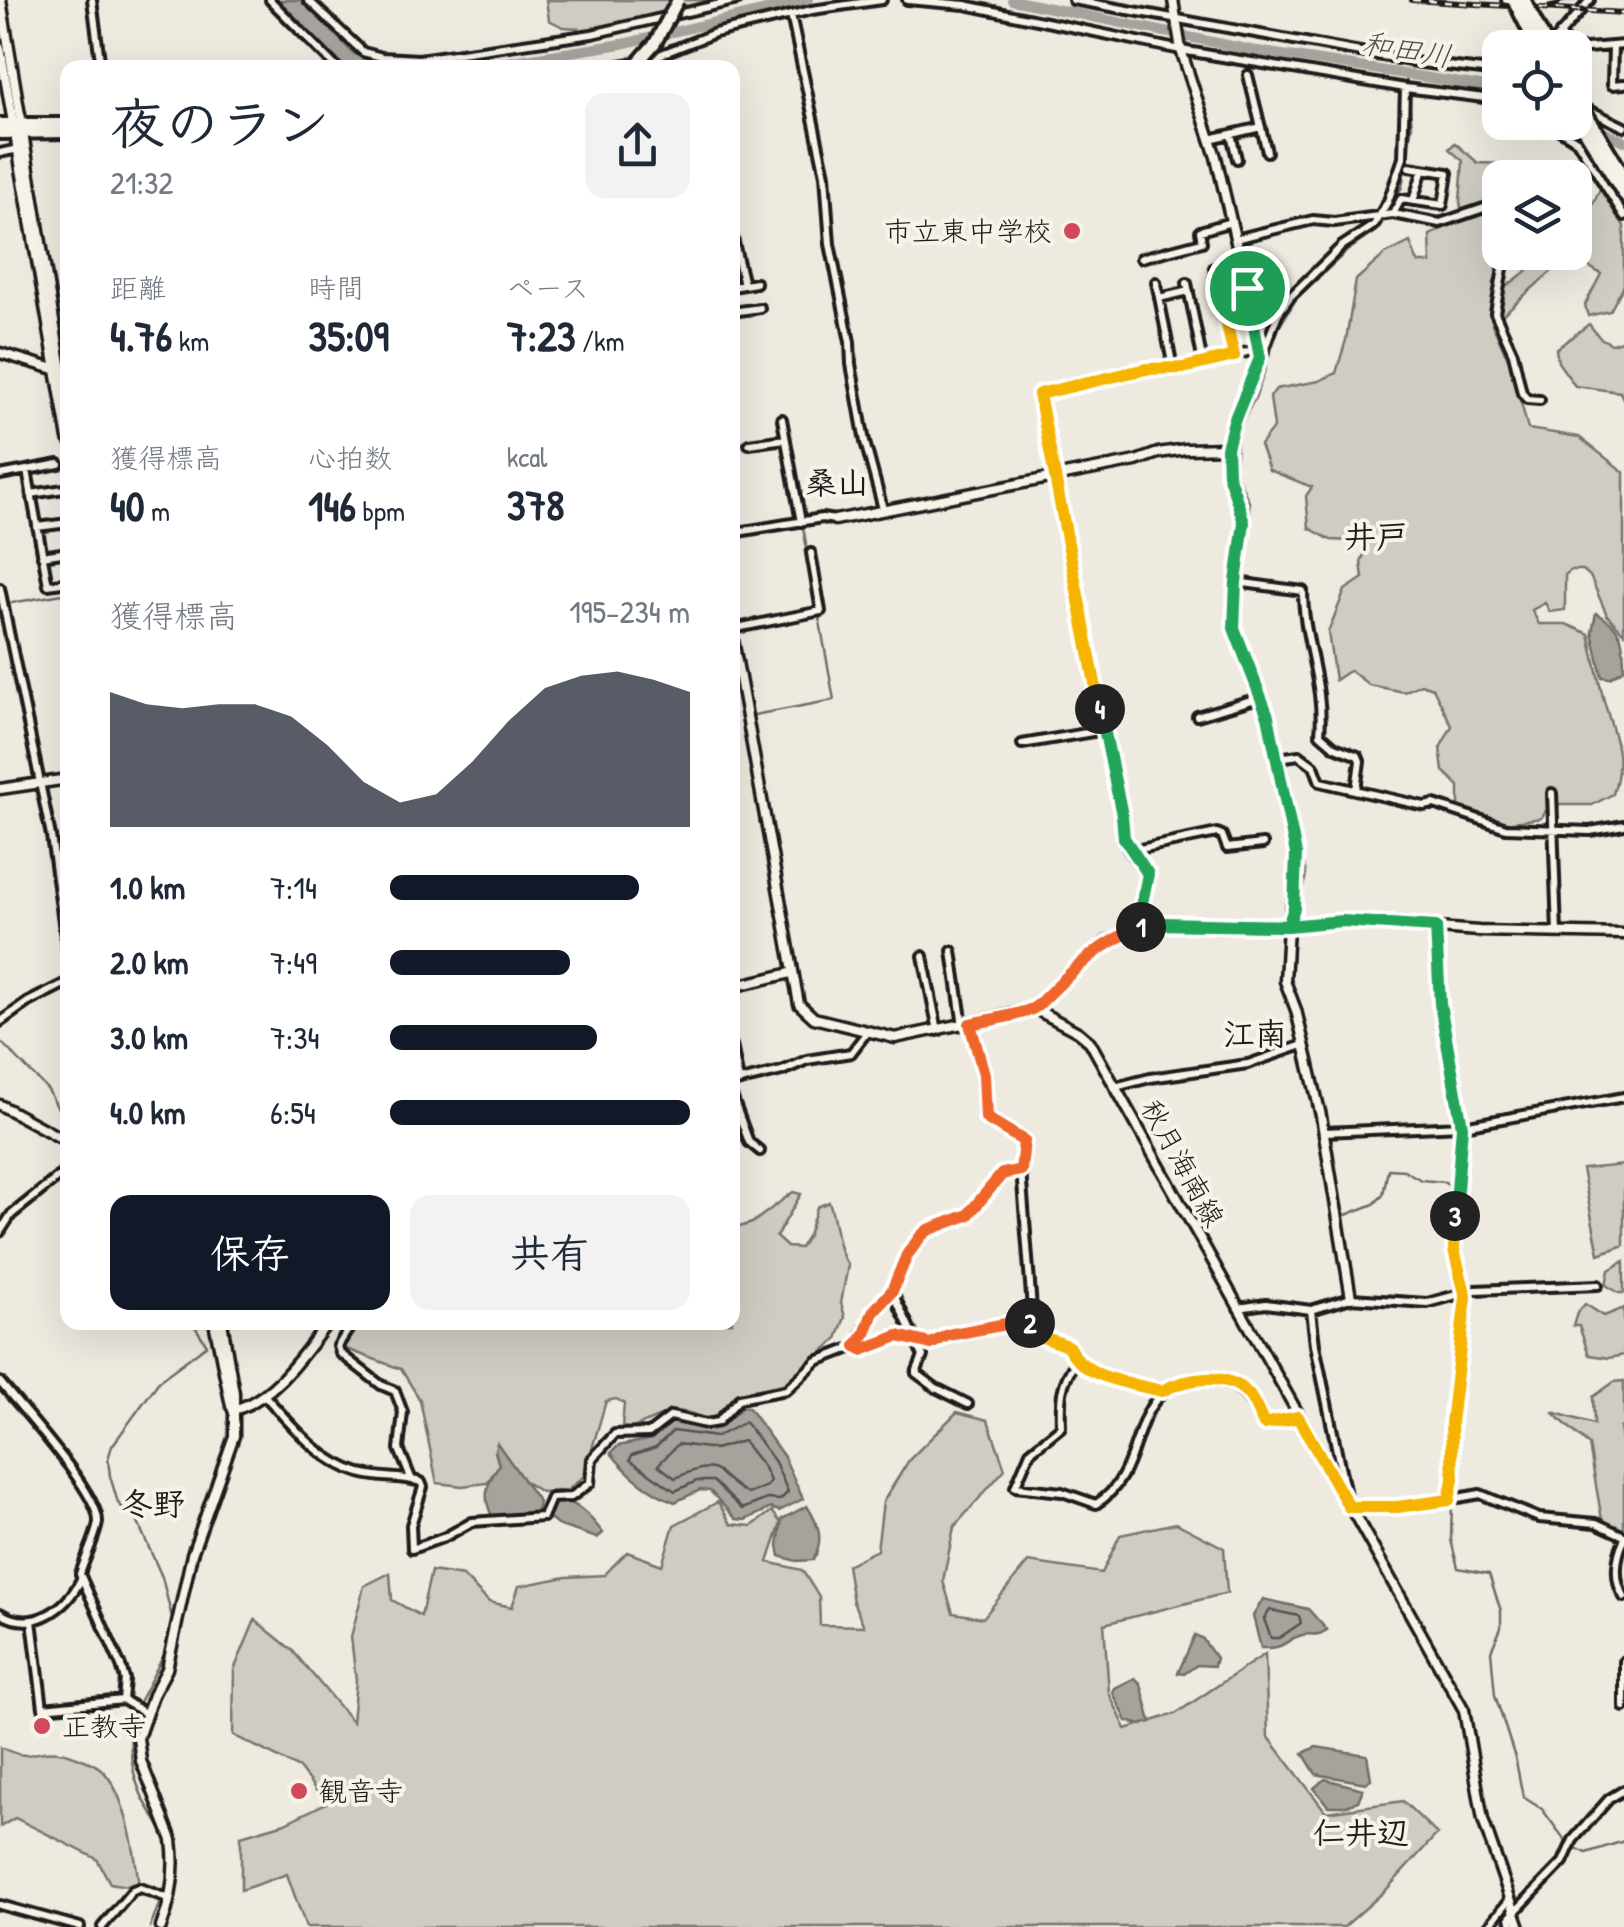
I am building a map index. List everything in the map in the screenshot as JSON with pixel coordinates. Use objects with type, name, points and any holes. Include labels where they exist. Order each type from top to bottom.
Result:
[{"type":"highway","points":[[1514,0],[1529,30]]},
{"type":"highway","points":[[1524,0],[1539,30]]},
{"type":"highway","points":[[1592,126],[1624,177]]},
{"type":"highway","points":[[1591,140],[1624,194]]},
{"type":"main road","points":[[0,0],[18,149],[60,366]]},
{"type":"main road","points":[[640,60],[682,0]]},
{"type":"main road","points":[[648,60],[668,35],[682,0]]},
{"type":"main road","points":[[1173,0],[1181,48],[1210,138],[1260,353],[1227,448],[1228,474],[1244,522],[1234,628],[1262,697],[1296,854],[1285,981],[1324,1132],[1351,1298]]},
{"type":"main road","points":[[0,48],[60,366]]},
{"type":"main road","points":[[0,133],[15,127],[60,124]]},
{"type":"main road","points":[[15,127],[60,131]]},
{"type":"main road","points":[[0,353],[60,371]]},
{"type":"main road","points":[[835,520],[1172,451],[1227,448]]},
{"type":"main road","points":[[740,676],[792,972],[799,1004],[805,1012],[814,1018],[896,1038],[1035,1009]]},
{"type":"main road","points":[[0,789],[60,780]]},
{"type":"main road","points":[[1288,926],[1342,921],[1557,934],[1624,934]]},
{"type":"main road","points":[[740,985],[792,972]]},
{"type":"main road","name":"秋月海南線","points":[[1035,1009],[1084,1036],[1467,1718],[1484,1820],[1516,1927]]},
{"type":"main road","points":[[0,1106],[60,1141]]},
{"type":"main road","points":[[161,1927],[170,1900],[172,1840],[138,1748],[145,1714],[167,1669],[192,1554],[234,1436],[219,1330]]},
{"type":"main road","points":[[232,1410],[250,1406],[264,1395],[321,1330]]},
{"type":"street","points":[[92,0],[100,60]]},
{"type":"street","points":[[270,0],[329,60]]},
{"type":"street","points":[[308,0],[363,52],[382,58],[420,59],[592,34],[738,0]]},
{"type":"street","points":[[810,0],[812,10]]},
{"type":"street","points":[[643,60],[690,40],[812,10],[882,0]]},
{"type":"street","points":[[907,0],[965,4],[1181,48],[1482,98]]},
{"type":"street","points":[[1073,0],[1421,63],[1482,70]]},
{"type":"street","points":[[1506,0],[1554,0]]},
{"type":"street","points":[[1564,30],[1590,0]]},
{"type":"street","points":[[790,15],[825,175],[830,244],[865,442],[883,509]]},
{"type":"street","points":[[1592,47],[1624,45]]},
{"type":"street","points":[[1613,46],[1612,85],[1624,84]]},
{"type":"street","points":[[1248,75],[1267,152]]},
{"type":"street","points":[[1146,924],[1142,903],[1148,874],[1124,838],[1039,394],[1146,369],[1260,353],[1290,298],[1342,246],[1374,225],[1381,214],[1403,158],[1405,88]]},
{"type":"street","points":[[1592,109],[1624,127]]},
{"type":"street","points":[[1210,138],[1261,126]]},
{"type":"street","points":[[1231,134],[1237,159]]},
{"type":"street","points":[[1577,141],[1624,159]]},
{"type":"street","points":[[1577,141],[1624,216]]},
{"type":"street","points":[[0,153],[18,149]]},
{"type":"street","points":[[1394,214],[1401,199],[1444,205],[1448,173],[1410,166]]},
{"type":"street","points":[[1414,201],[1423,169]]},
{"type":"street","points":[[1235,238],[1312,220],[1334,222],[1381,214],[1440,223],[1482,209]]},
{"type":"street","points":[[1142,258],[1202,242],[1200,231],[1231,222]]},
{"type":"street","points":[[1214,268],[1234,356]]},
{"type":"street","points":[[1503,270],[1495,312],[1513,353],[1522,393],[1527,399],[1540,400]]},
{"type":"street","points":[[740,274],[744,285]]},
{"type":"street","points":[[1156,282],[1174,368]]},
{"type":"street","points":[[740,286],[756,283]]},
{"type":"street","points":[[1159,298],[1188,287],[1203,363]]},
{"type":"street","points":[[1220,294],[1247,288]]},
{"type":"street","points":[[740,311],[760,308]]},
{"type":"street","points":[[782,419],[801,522]]},
{"type":"street","points":[[749,444],[786,439]]},
{"type":"street","points":[[0,475],[60,464]]},
{"type":"street","points":[[27,470],[48,585],[60,583]]},
{"type":"street","points":[[31,494],[60,490]]},
{"type":"street","points":[[740,532],[835,520]]},
{"type":"street","points":[[37,527],[60,523]]},
{"type":"street","points":[[42,556],[60,553]]},
{"type":"street","points":[[740,629],[822,611],[810,553]]},
{"type":"street","points":[[1236,582],[1302,591],[1302,616],[1322,709],[1320,734],[1335,747],[1358,756],[1356,790]]},
{"type":"street","points":[[0,588],[60,893]]},
{"type":"street","points":[[1197,716],[1262,697]]},
{"type":"street","points":[[1022,744],[1104,730]]},
{"type":"street","points":[[1278,758],[1299,755],[1314,766],[1320,782],[1424,806],[1434,804],[1506,828],[1590,832],[1624,825]]},
{"type":"street","points":[[1552,793],[1557,934]]},
{"type":"street","points":[[1130,852],[1218,833],[1227,848],[1263,844]]},
{"type":"street","points":[[1035,1009],[1064,976],[1107,941],[1146,924],[1288,926]]},
{"type":"street","points":[[1436,927],[1440,1004],[1462,1126],[1454,1250],[1465,1293],[1451,1423],[1453,1479],[1449,1500]]},
{"type":"street","points":[[952,950],[966,1025],[984,1074],[986,1118],[1024,1141],[1021,1170],[1034,1334],[1068,1346],[1076,1362],[1092,1373],[1162,1391]]},
{"type":"street","points":[[923,956],[938,1031]]},
{"type":"street","points":[[0,1022],[60,986]]},
{"type":"street","points":[[740,1080],[782,1071],[808,1060],[851,1053],[868,1032]]},
{"type":"street","points":[[1115,1087],[1248,1064],[1303,1045]]},
{"type":"street","points":[[1324,1132],[1462,1126],[1624,1097]]},
{"type":"street","points":[[740,1116],[750,1142],[760,1151]]},
{"type":"street","points":[[264,1395],[292,1428],[334,1462],[358,1472],[421,1482],[424,1487],[411,1525],[412,1549],[446,1537],[472,1522],[544,1517],[551,1498],[571,1497],[590,1483],[592,1458],[615,1434],[648,1433],[671,1416],[706,1424],[718,1422],[739,1400],[786,1390],[817,1361],[856,1346],[873,1312],[892,1291],[907,1255],[921,1236],[968,1215],[1002,1174],[1021,1170]]},
{"type":"street","points":[[0,1232],[11,1215],[60,1175]]},
{"type":"street","points":[[1238,1308],[1260,1304],[1311,1310],[1351,1298],[1427,1302],[1518,1286],[1598,1285]]},
{"type":"street","points":[[892,1291],[923,1356],[916,1372],[936,1388],[968,1404]]},
{"type":"street","points":[[1311,1310],[1346,1502],[1397,1507],[1484,1495],[1533,1516],[1596,1524],[1624,1538],[1618,1557],[1618,1581],[1624,1597]]},
{"type":"street","points":[[856,1346],[862,1350],[898,1336],[931,1344],[948,1335],[1022,1321],[1032,1324]]},
{"type":"street","points":[[347,1330],[338,1346],[340,1354],[395,1391],[403,1412],[399,1448],[411,1479]]},
{"type":"street","points":[[1076,1362],[1064,1378],[1061,1427],[1030,1452],[1015,1487],[1062,1492],[1096,1504],[1104,1499],[1127,1465],[1152,1402],[1162,1391],[1183,1380],[1230,1383],[1247,1393],[1264,1424],[1298,1417]]},
{"type":"street","points":[[0,1382],[66,1459],[96,1516],[97,1528],[82,1566],[82,1579],[120,1666],[123,1700]]},
{"type":"street","points":[[0,1613],[32,1621],[58,1608],[82,1579]]},
{"type":"street","points":[[32,1621],[42,1708],[123,1700],[145,1714]]},
{"type":"street","points":[[1624,1662],[1624,1707]]},
{"type":"street","points":[[1514,1911],[1534,1896],[1564,1862],[1573,1840],[1609,1800],[1624,1790]]},
{"type":"street","points":[[102,1927],[134,1890],[140,1888],[170,1900]]},
{"type":"street","points":[[1488,1927],[1510,1900]]},
{"type":"street","points":[[0,1905],[80,1927]]},
{"type":"shaded area","points":[[546,0],[711,2],[579,34],[578,28],[563,27],[549,20]]},
{"type":"shaded area","points":[[1455,143],[1482,163],[1482,270],[1501,270],[1494,283],[1507,286],[1528,270],[1553,270],[1492,324],[1511,365],[1528,429],[1579,437],[1624,472],[1624,633],[1607,615],[1590,576],[1583,570],[1571,570],[1565,575],[1565,610],[1550,612],[1545,603],[1532,610],[1539,624],[1566,624],[1589,634],[1618,752],[1613,794],[1592,805],[1550,805],[1541,818],[1506,823],[1459,810],[1459,786],[1443,771],[1440,748],[1452,726],[1433,688],[1421,684],[1404,692],[1369,685],[1350,670],[1335,680],[1328,632],[1345,590],[1363,578],[1361,562],[1369,542],[1331,540],[1309,528],[1306,496],[1312,487],[1269,470],[1260,445],[1274,427],[1270,397],[1276,389],[1319,381],[1336,373],[1356,280],[1384,255],[1410,242],[1418,263],[1431,263],[1430,235],[1463,219],[1463,161],[1449,149]]},
{"type":"shaded area","points":[[1601,187],[1624,226],[1624,285],[1610,311],[1588,316],[1585,305],[1601,274],[1592,268],[1592,204]]},
{"type":"shaded area","points":[[1589,324],[1600,338],[1612,344],[1624,340],[1624,401],[1620,392],[1575,386],[1558,362],[1556,349]]},
{"type":"shaded area","points":[[1624,1165],[1624,1245],[1599,1254],[1582,1169]]},
{"type":"shaded area","points":[[793,1192],[801,1194],[776,1237],[787,1247],[800,1248],[817,1207],[829,1202],[848,1265],[841,1303],[845,1317],[837,1339],[788,1383],[745,1392],[714,1417],[704,1419],[675,1412],[630,1429],[622,1427],[624,1403],[616,1399],[606,1401],[584,1476],[568,1490],[541,1492],[524,1481],[497,1444],[499,1465],[487,1483],[437,1483],[420,1400],[401,1369],[338,1346],[346,1330],[740,1330],[740,1227],[752,1223]]},
{"type":"shaded area","points":[[1624,1261],[1624,1293],[1619,1293],[1606,1285],[1609,1270]]},
{"type":"shaded area","points":[[1585,1304],[1604,1316],[1624,1308],[1624,1355],[1589,1355],[1579,1326],[1573,1326]]},
{"type":"shaded area","points":[[1624,1381],[1624,1426],[1620,1428],[1624,1453],[1624,1535],[1602,1520],[1589,1445],[1552,1412],[1594,1424],[1593,1397],[1614,1382]]},
{"type":"shaded area","points":[[957,1412],[988,1420],[1005,1469],[954,1527],[943,1581],[953,1613],[983,1618],[1028,1562],[1102,1573],[1120,1535],[1176,1523],[1224,1548],[1227,1593],[1104,1624],[1109,1693],[1126,1729],[1175,1714],[1265,1654],[1268,1736],[1326,1812],[1403,1801],[1437,1834],[1386,1890],[1344,1927],[306,1927],[287,1874],[241,1890],[241,1836],[285,1823],[326,1803],[299,1768],[233,1735],[234,1670],[255,1620],[292,1650],[352,1722],[356,1680],[351,1637],[364,1586],[390,1573],[392,1600],[421,1616],[431,1571],[463,1576],[489,1602],[512,1607],[519,1586],[604,1575],[627,1552],[662,1565],[674,1525],[718,1502],[731,1524],[752,1526],[772,1511],[781,1523],[768,1562],[802,1570],[819,1597],[820,1625],[864,1626],[853,1602],[847,1565],[877,1550],[883,1502],[909,1460]]},
{"type":"shaded area","points":[[0,1747],[26,1755],[63,1753],[102,1770],[123,1809],[139,1888],[110,1883],[97,1859],[15,1818],[0,1827]]},
{"type":"water","points":[[276,0],[302,0],[353,53],[369,60],[335,60]]},
{"type":"water","points":[[1596,613],[1617,629],[1622,643],[1624,669],[1610,678],[1602,677],[1592,632]]},
{"type":"water","points":[[742,1407],[748,1407],[784,1457],[803,1499],[779,1511],[771,1508],[745,1520],[736,1519],[710,1491],[700,1490],[675,1502],[632,1476],[611,1453],[618,1446],[652,1439],[670,1419],[717,1425]]},
{"type":"water","points":[[497,1443],[539,1502],[537,1512],[492,1516],[487,1496],[499,1465]]},
{"type":"water","points":[[555,1500],[577,1506],[603,1533],[597,1538],[557,1525],[549,1518]]},
{"type":"water","points":[[807,1506],[819,1532],[813,1560],[796,1561],[780,1556],[782,1519]]},
{"type":"water","points":[[1263,1599],[1308,1609],[1327,1630],[1296,1637],[1281,1646],[1261,1648],[1253,1616]]},
{"type":"water","points":[[1195,1635],[1202,1638],[1216,1658],[1214,1666],[1197,1665],[1184,1674],[1178,1673]]},
{"type":"water","points":[[1135,1678],[1141,1684],[1151,1722],[1141,1725],[1127,1721],[1113,1693],[1115,1688]]},
{"type":"water","points":[[1316,1747],[1367,1755],[1371,1779],[1366,1783],[1316,1774],[1303,1753]]},
{"type":"water","points":[[1325,1779],[1363,1789],[1358,1801],[1347,1806],[1328,1806],[1314,1788]]},
{"type":"waterway","name":"和田川","points":[[520,60],[622,44],[808,0]]},
{"type":"waterway","name":"和田川","points":[[1012,0],[1251,50],[1482,86]]},
{"type":"waterway","points":[[1547,5],[1575,0]]},
{"type":"waterway","points":[[1406,76],[1407,85]]},
{"type":"waterway","points":[[1296,922],[1306,874],[1288,779],[1272,709],[1238,621],[1250,522],[1249,502],[1235,471],[1238,430],[1255,398],[1279,327],[1296,299],[1347,251],[1376,231],[1402,187],[1412,125],[1408,93]]},
{"type":"waterway","name":"和田川","points":[[1594,128],[1624,141]]},
{"type":"waterway","points":[[740,537],[803,527],[834,700],[754,715]]},
{"type":"waterway","points":[[0,605],[60,594]]},
{"type":"waterway","points":[[780,922],[787,967]]},
{"type":"waterway","points":[[1294,929],[1291,981],[1296,1000]]},
{"type":"waterway","points":[[1303,1022],[1329,1127],[1341,1209],[1346,1215],[1374,1204],[1383,1195],[1388,1169],[1404,1170],[1421,1180],[1445,1182],[1459,1196],[1458,1250]]},
{"type":"waterway","points":[[0,1041],[48,1090],[60,1112]]},
{"type":"waterway","points":[[1456,1408],[1470,1299],[1461,1263]]},
{"type":"waterway","points":[[173,1622],[162,1577],[138,1523],[118,1503],[108,1459],[112,1446],[160,1380],[207,1345],[197,1330]]},
{"type":"waterway","points":[[1455,1455],[1455,1482]]},
{"type":"waterway","points":[[1452,1500],[1451,1540],[1458,1568],[1489,1574],[1501,1611],[1501,1628],[1491,1651],[1495,1695],[1523,1797],[1542,1809],[1567,1843]]},
{"type":"waterway","points":[[138,1704],[169,1645]]},
{"type":"waterway","points":[[135,1711],[131,1733],[133,1769],[140,1792],[165,1836],[170,1859],[166,1885],[150,1927]]},
{"type":"waterway","points":[[1574,1847],[1586,1853],[1624,1841]]},
{"type":"railway","points":[[1412,0],[1624,13]]},
{"type":"place","name":"市立東中学校","points":[[1072,231]]},
{"type":"place","name":"正教寺","points":[[42,1726]]},
{"type":"place","name":"観音寺","points":[[299,1791]]},
{"type":"district","name":"桑山","points":[[837,482]]},
{"type":"district","name":"井戸","points":[[1376,536]]},
{"type":"district","name":"江南","points":[[1255,1033]]},
{"type":"district","name":"冬野","points":[[153,1503]]},
{"type":"district","name":"仁井辺","points":[[1361,1832]]},
{"type":"route","points":[[1247,288],[1220,294],[1234,356],[1183,368],[1146,369],[1039,394],[1124,838],[1148,874],[1142,894],[1146,924],[1164,923],[1288,926],[1304,926],[1342,921],[1436,927],[1440,1004],[1462,1126],[1454,1250],[1466,1297],[1451,1423],[1453,1479],[1449,1500],[1427,1504],[1349,1507],[1298,1417],[1264,1424],[1247,1393],[1230,1383],[1183,1380],[1162,1391],[1092,1373],[1076,1362],[1068,1346],[1034,1334],[1032,1324],[1022,1321],[948,1335],[931,1344],[898,1336],[862,1350],[856,1346],[873,1312],[892,1291],[907,1255],[921,1236],[968,1215],[1002,1174],[1021,1170],[1024,1141],[986,1118],[984,1074],[970,1024],[1035,1009],[1064,976],[1107,941],[1146,924],[1288,926],[1294,908],[1296,854],[1268,716],[1234,628],[1244,522],[1228,474],[1227,448],[1260,358],[1260,340],[1247,288]]}]
